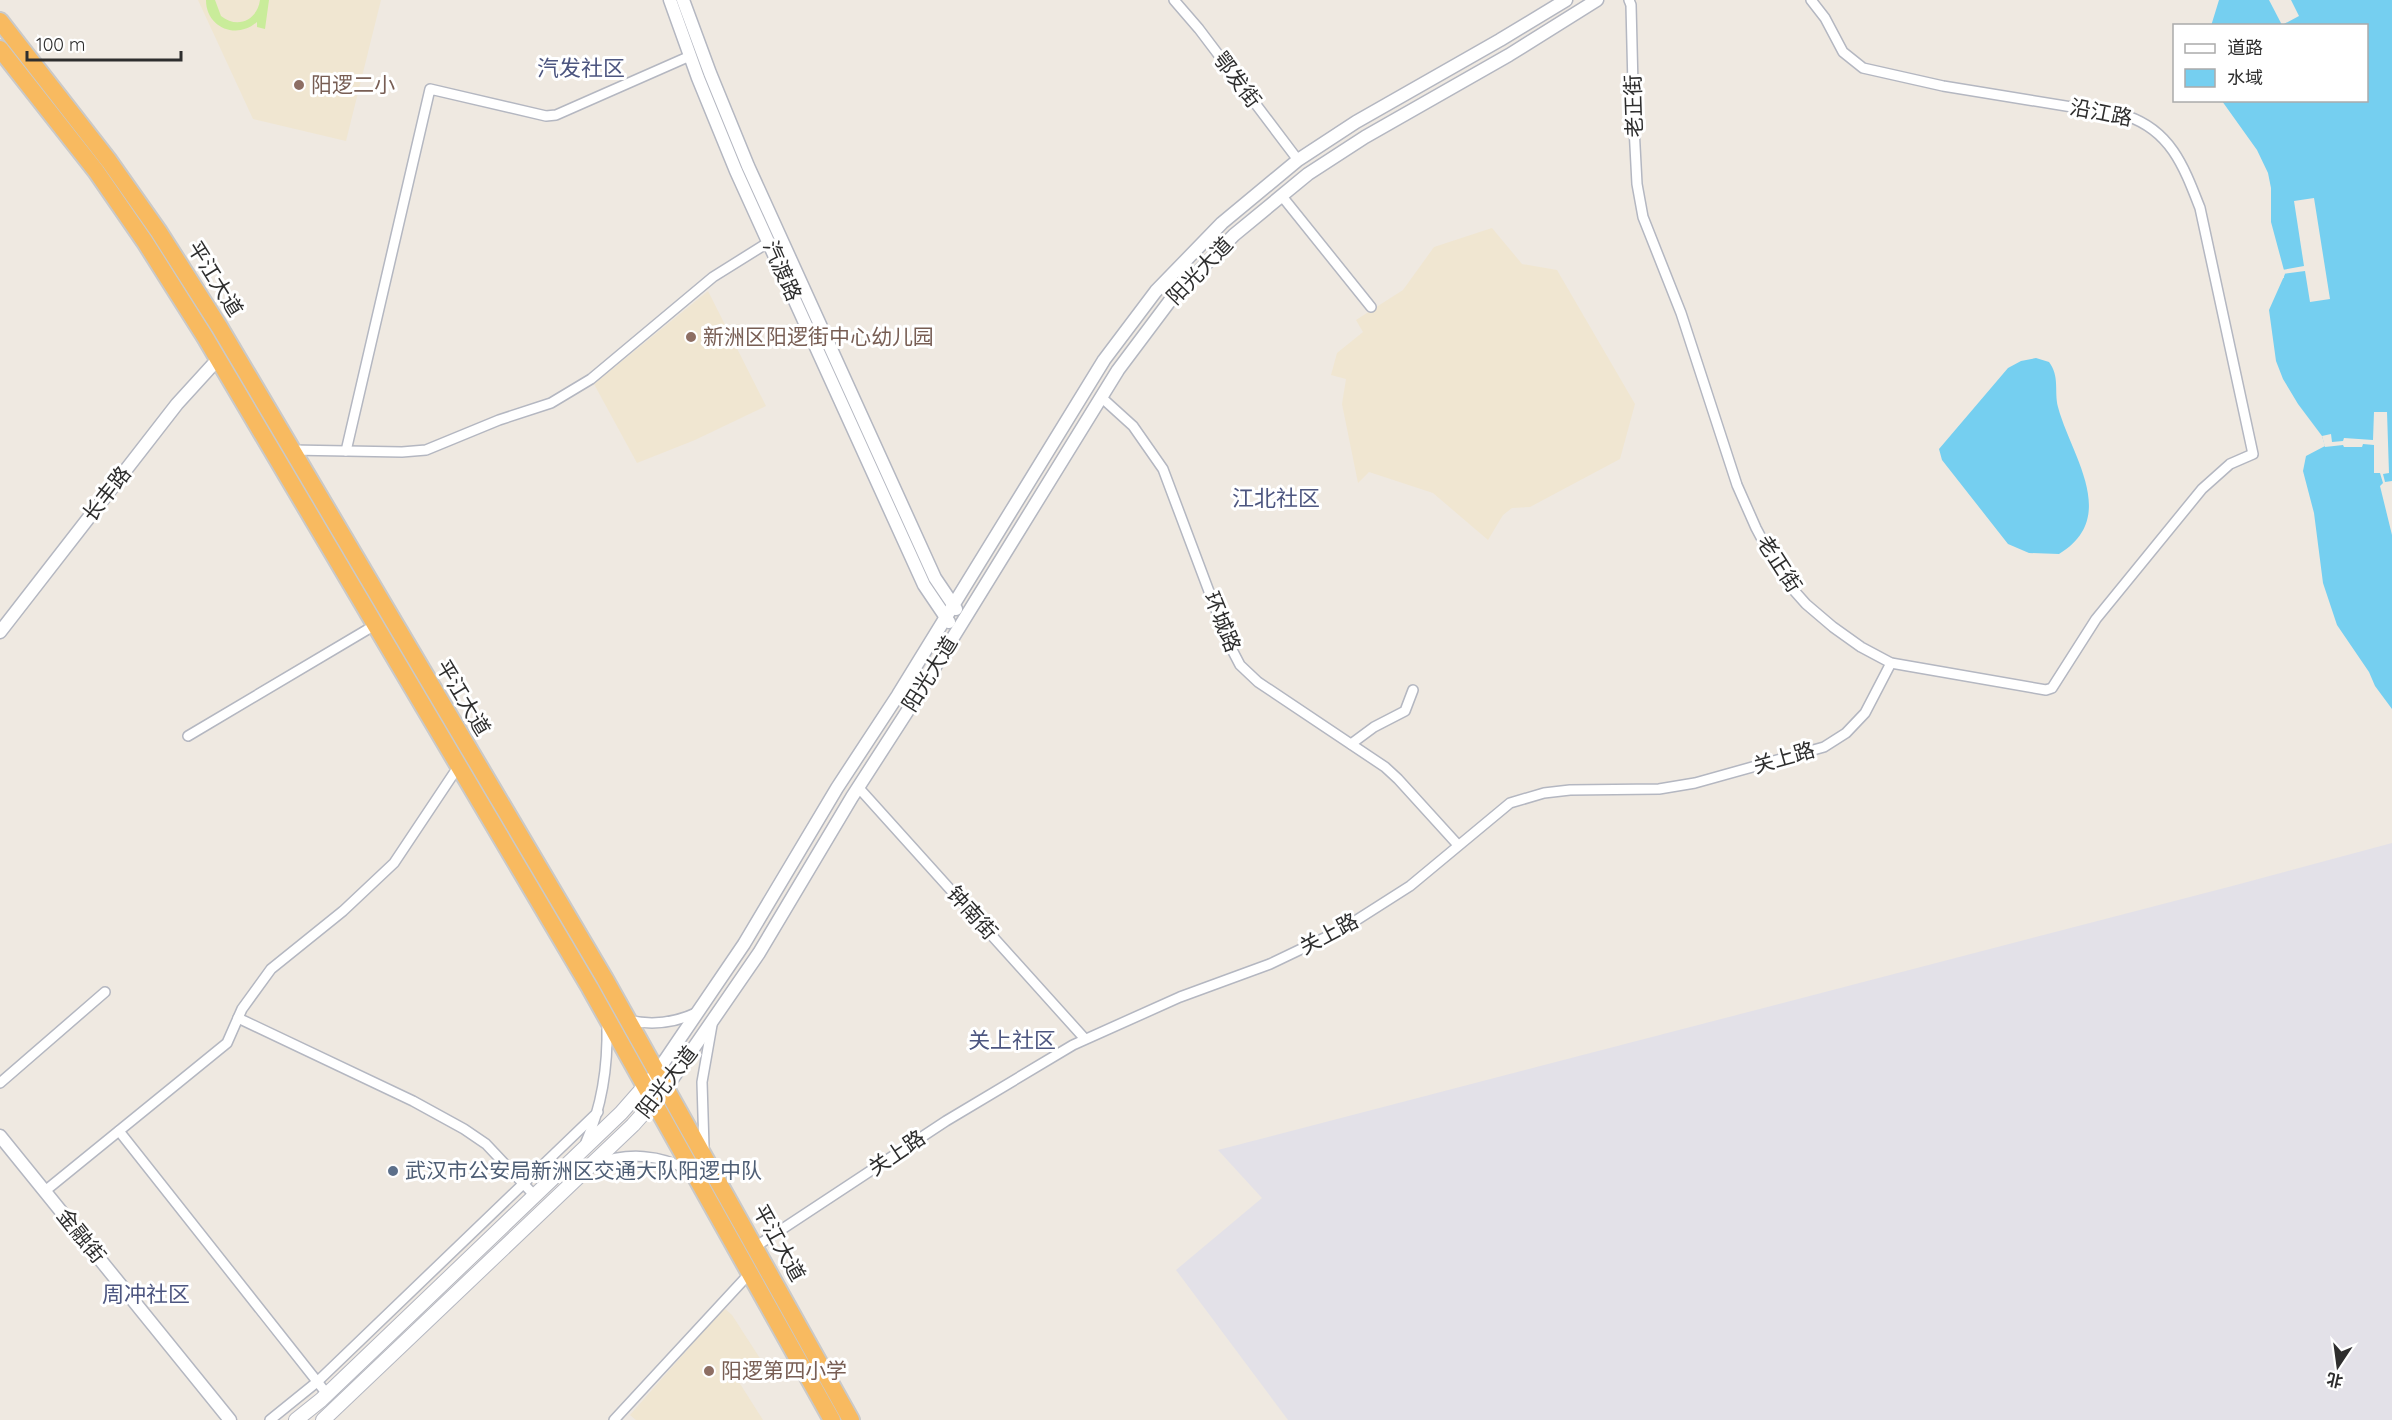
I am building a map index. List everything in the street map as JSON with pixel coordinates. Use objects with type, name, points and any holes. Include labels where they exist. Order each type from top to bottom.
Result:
[{"type":"highway","name":"平江大道","points":[[0,21],[109,161],[159,232],[220,328],[627,1020],[851,1420]]},
{"type":"highway","name":"平江大道","points":[[0,49],[96,171],[175,289],[218,359],[646,1086],[832,1420]]},
{"type":"main road","name":"阳光大道","points":[[296,1420],[327,1395],[535,1196],[646,1086],[657,1072]]},
{"type":"main road","name":"阳光大道","points":[[323,1420],[588,1167],[655,1102],[666,1088]]},
{"type":"street","name":"汽渡路","points":[[670,0],[736,171],[924,585],[956,633]]},
{"type":"street","name":"汽渡路","points":[[683,0],[748,166],[935,578],[963,620]]},
{"type":"street","name":"鄂发街","points":[[1174,0],[1199,29],[1298,160]]},
{"type":"street","name":"阳光大道","points":[[657,1072],[744,944],[837,788],[1104,360],[1136,316],[1177,268],[1222,223],[1298,160],[1356,122],[1566,0]]},
{"type":"street","name":"阳光大道","points":[[666,1088],[759,953],[858,787],[1101,397],[1133,348],[1169,302],[1234,235],[1281,195],[1365,136],[1509,55],[1596,0]]},
{"type":"street","name":"老正街","points":[[1629,0],[1631,4],[1637,184],[1643,217],[1681,313],[1737,485],[1756,528],[1782,576],[1833,627],[1861,647],[1891,663],[2046,690],[2052,688],[2096,619],[2202,489],[2230,464],[2253,454]]},
{"type":"street","name":"沿江路","points":[[1811,0],[1826,18],[1843,52],[1863,68],[1943,86],[2127,116],[2149,125],[2163,137],[2187,177],[2205,224],[2253,454]]},
{"type":"street","points":[[346,451],[430,89],[546,116],[556,115],[690,56]]},
{"type":"street","points":[[1281,195],[1371,307]]},
{"type":"street","points":[[291,450],[408,452],[426,450],[565,396],[591,379],[712,277],[769,242]]},
{"type":"street","name":"长丰路","points":[[2,625],[177,404],[218,359]]},
{"type":"street","name":"环城路","points":[[1101,397],[1133,426],[1163,469],[1228,642],[1240,665],[1258,682],[1398,778],[1458,845]]},
{"type":"street","points":[[188,736],[375,626]]},
{"type":"street","name":"关上路","points":[[755,1247],[946,1121],[1028,1070],[1085,1039],[1180,997],[1270,964],[1341,930],[1410,886],[1510,803],[1527,797],[1570,790],[1668,788],[1695,783],[1824,747],[1846,733],[1865,713],[1891,663]]},
{"type":"street","points":[[1351,744],[1374,727],[1405,711],[1413,690]]},
{"type":"street","points":[[45,1191],[227,1043],[238,1018],[271,969],[343,911],[394,863],[458,767]]},
{"type":"street","name":"钟南街","points":[[858,787],[1085,1039]]},
{"type":"street","points":[[0,1083],[105,992]]},
{"type":"street","points":[[627,1020],[664,1023],[698,1012]]},
{"type":"street","points":[[238,1018],[412,1101],[464,1129],[486,1144],[535,1196]]},
{"type":"street","points":[[583,1149],[598,1112],[607,1059],[607,1019]]},
{"type":"street","points":[[705,1156],[701,1120],[702,1082],[712,1021]]},
{"type":"street","points":[[270,1420],[316,1382],[598,1112]]},
{"type":"street","points":[[119,1131],[327,1395]]},
{"type":"street","name":"金融街","points":[[0,1136],[230,1420]]},
{"type":"street","points":[[588,1167],[609,1160],[642,1156],[665,1160],[696,1175]]},
{"type":"street","points":[[614,1420],[750,1273]]},
{"type":"shaded area","name":"阳逻二小","points":[[198,0],[381,0],[346,141],[253,119]]},
{"type":"shaded area","points":[[1492,228],[1522,264],[1557,270],[1635,404],[1620,459],[1530,507],[1512,508],[1503,515],[1488,540],[1433,493],[1369,472],[1358,483],[1342,404],[1346,379],[1331,375],[1337,353],[1363,332],[1356,320],[1403,290],[1434,247]]},
{"type":"shaded area","name":"新洲区阳逻街中心幼儿园","points":[[708,291],[766,406],[695,440],[637,463],[594,384]]},
{"type":"shaded area","points":[[2392,843],[2392,1420],[1288,1420],[1176,1270],[1262,1198],[1218,1150]]},
{"type":"shaded area","name":"阳逻第四小学","points":[[724,1308],[732,1315],[763,1363],[737,1379],[763,1420],[636,1420],[630,1415]]},
{"type":"green space","points":[[206,0],[215,0],[221,16],[227,20],[240,22],[251,18],[260,0],[269,0],[265,29],[257,27],[257,22],[241,30],[224,28],[211,18]]},
{"type":"water","points":[[2219,0],[2392,0],[2392,709],[2337,625],[2323,583],[2314,513],[2303,471],[2306,456],[2325,446],[2322,436],[2283,379],[2276,361],[2269,310],[2285,274],[2271,222],[2271,188],[2268,173],[2257,150],[2223,102],[2368,102],[2368,24],[2212,24]]},
{"type":"water","points":[[2036,358],[2049,362],[2054,373],[2058,407],[2080,465],[2089,504],[2086,522],[2077,539],[2059,554],[2029,553],[2008,544],[1942,460],[1939,449],[2008,368],[2021,361]]},
{"type":"pier","points":[[2269,0],[2291,0],[2299,16],[2281,24]]},
{"type":"pier","points":[[2314,198],[2330,299],[2310,302],[2305,271],[2283,274],[2284,278],[2281,278],[2282,270],[2304,266],[2294,201]]},
{"type":"pier","points":[[2374,412],[2387,412],[2389,473],[2383,474],[2385,482],[2392,481],[2392,535],[2380,486],[2383,483],[2380,473],[2374,473],[2374,445],[2325,447],[2322,436],[2331,434],[2332,442],[2343,441],[2344,438],[2373,440]]},
{"type":"place","name":"阳逻二小","points":[[299,85]]},
{"type":"place","name":"新洲区阳逻街中心幼儿园","points":[[691,337]]},
{"type":"place","name":"武汉市公安局新洲区交通大队阳逻中队","points":[[393,1171]]},
{"type":"place","name":"阳逻第四小学","points":[[709,1371]]},
{"type":"district","name":"汽发社区","points":[[581,68]]},
{"type":"district","name":"江北社区","points":[[1276,498]]},
{"type":"district","name":"关上社区","points":[[1012,1040]]},
{"type":"district","name":"周冲社区","points":[[146,1294]]}]
